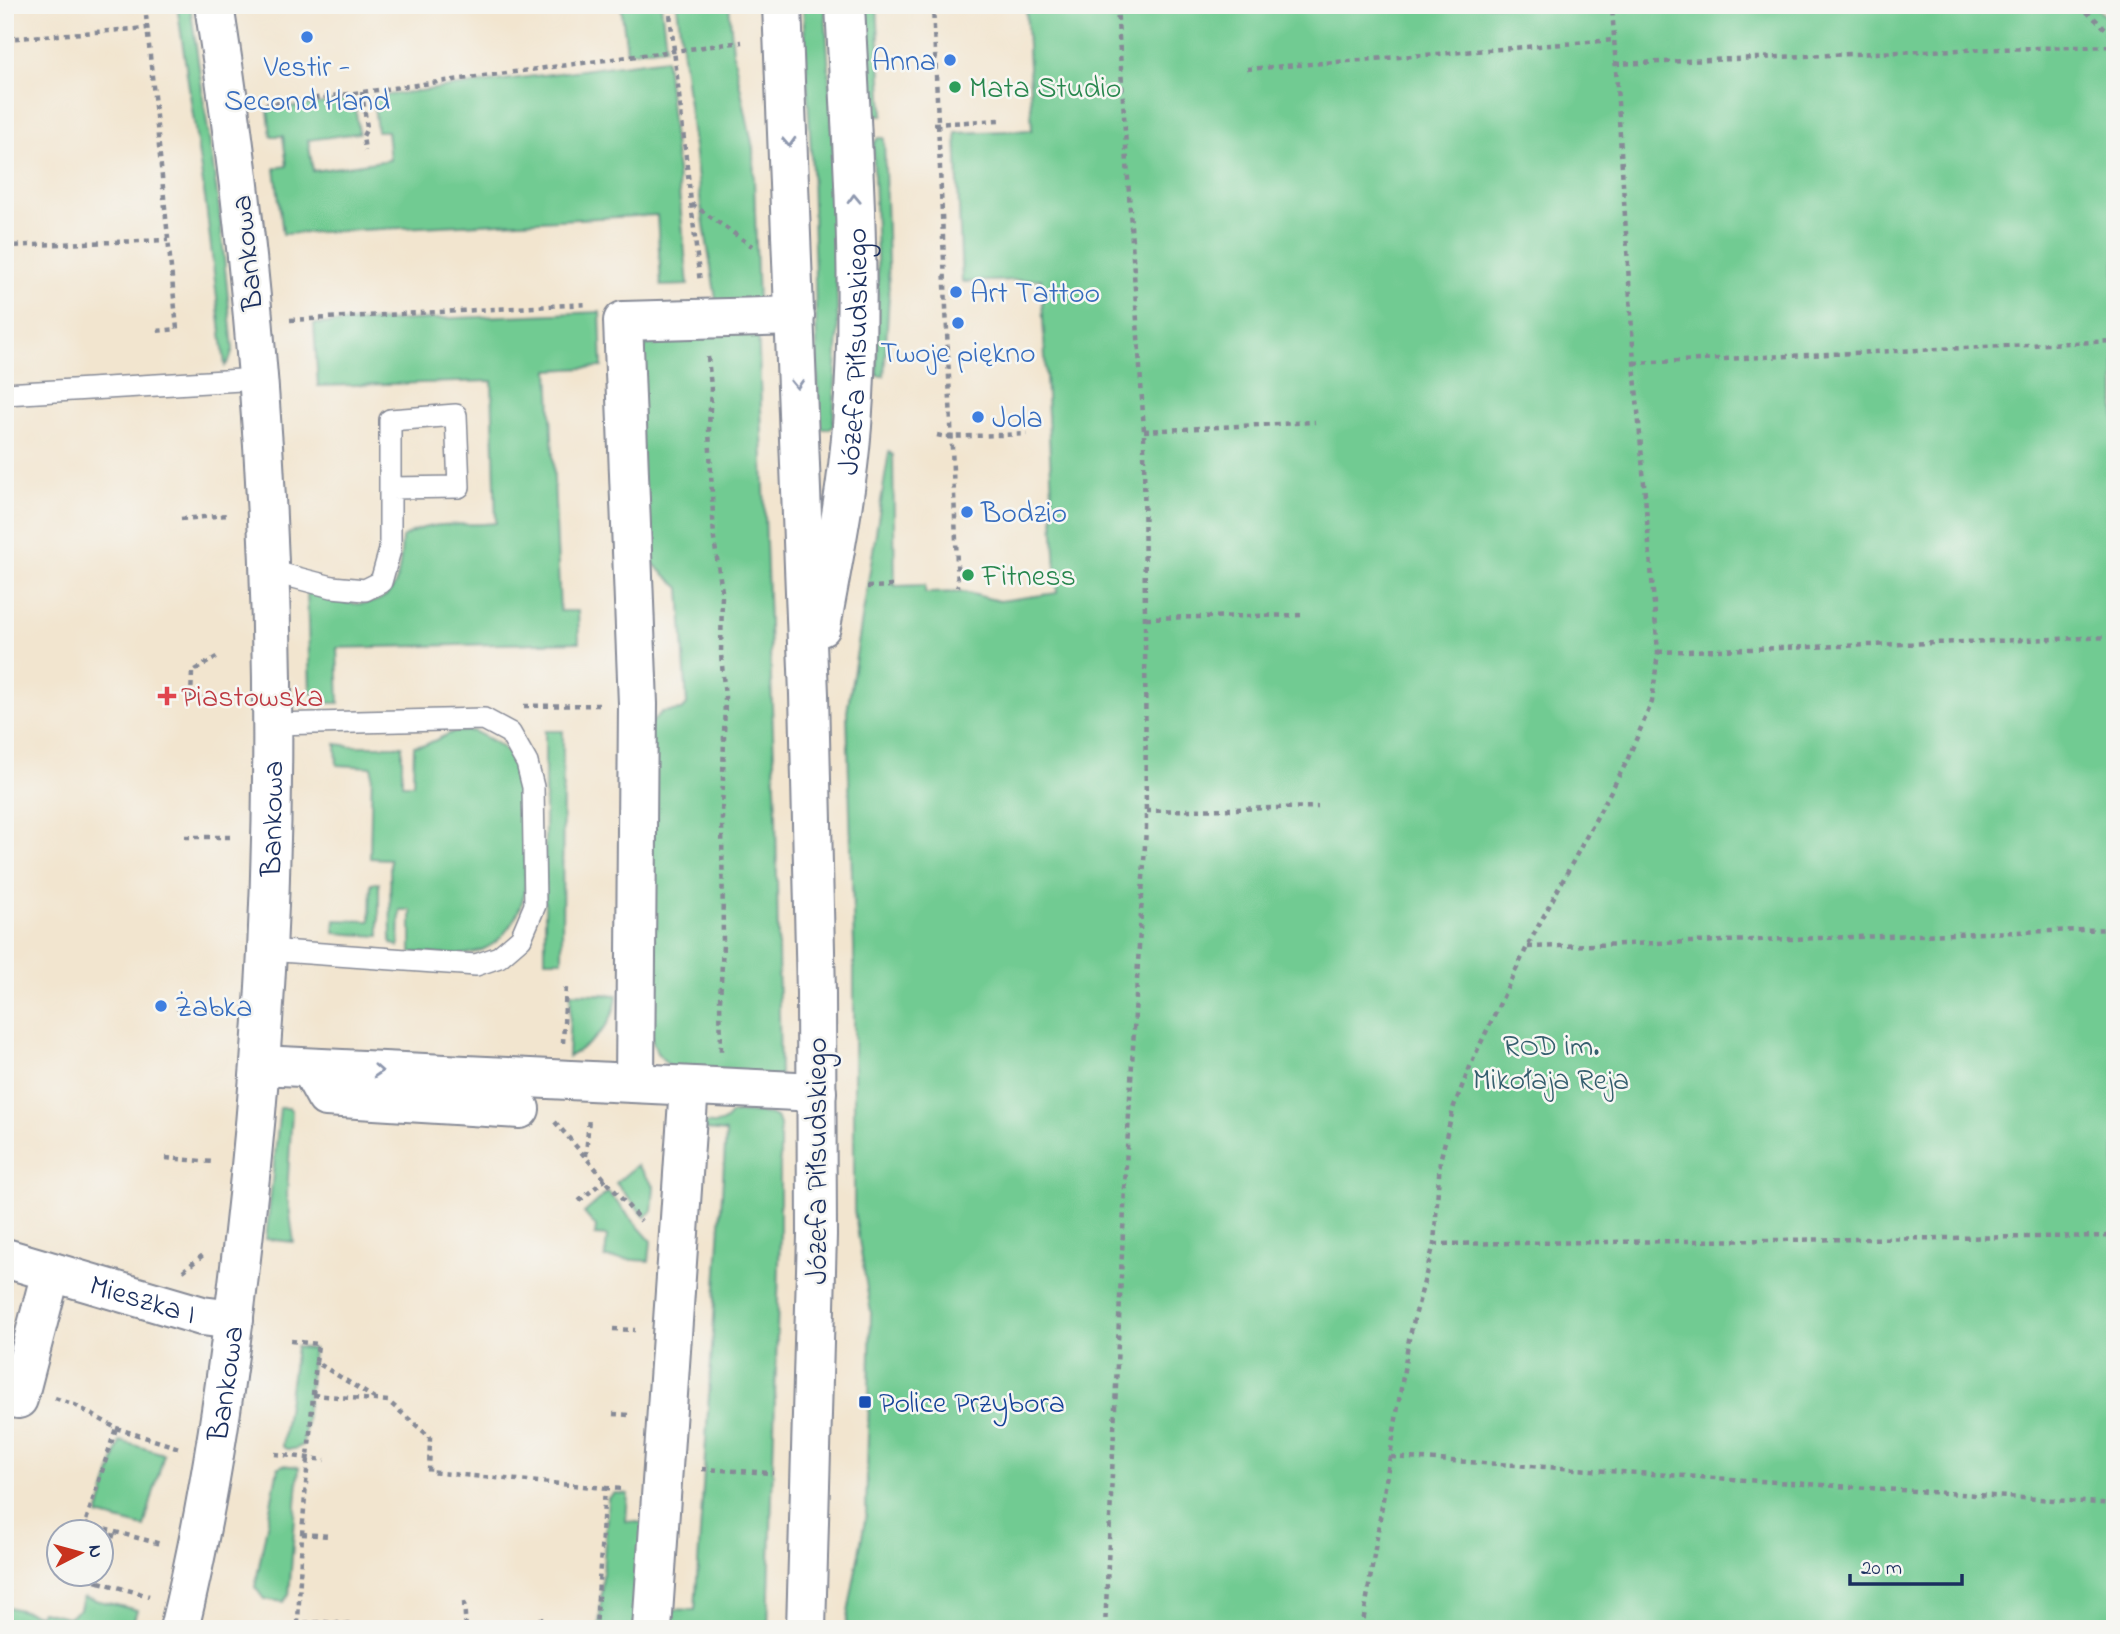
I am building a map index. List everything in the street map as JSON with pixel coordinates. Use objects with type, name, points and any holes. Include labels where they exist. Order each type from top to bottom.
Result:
[{"type":"street","name":"Bankowa","points":[[179,1629],[211,1485],[234,1320],[260,1065],[267,950],[273,724],[270,571],[258,379],[237,167],[214,5]]},
{"type":"street","name":"Józefa Piłsudskiego","points":[[782,5],[810,694],[817,1092],[814,1382],[806,1629]]},
{"type":"street","name":"Józefa Piłsudskiego","points":[[810,694],[837,535],[854,404],[857,267],[845,5]]},
{"type":"street","points":[[635,1083],[638,704],[624,321],[795,316]]},
{"type":"street","points":[[260,1065],[817,1092]]},
{"type":"street","points":[[310,1068],[326,1097],[520,1108]]},
{"type":"street","points":[[653,1629],[664,1467],[706,1087]]},
{"type":"street","name":"Mieszka I","points":[[5,1258],[202,1316],[234,1320]]},
{"type":"street","name":"Mieszka I","points":[[20,1392],[51,1272]]},
{"type":"lane","points":[[5,394],[258,379]]},
{"type":"lane","points":[[270,571],[332,587],[365,590],[381,582],[390,550],[390,488],[390,420],[456,415],[459,486],[390,488]]},
{"type":"lane","points":[[267,950],[475,965],[499,957],[521,938],[536,905],[533,787],[527,763],[510,733],[484,719],[273,724]]},
{"type":"path","points":[[145,5],[177,329],[156,331]]},
{"type":"path","points":[[669,5],[711,387],[709,443],[714,539],[722,591],[721,654],[725,697],[722,816],[706,1087]]},
{"type":"path","points":[[933,5],[936,124],[958,587]]},
{"type":"path","points":[[1105,1629],[1125,1178],[1146,811],[1144,431],[1117,5]]},
{"type":"path","points":[[1362,1629],[1409,1339],[1434,1244],[1440,1161],[1454,1106],[1475,1055],[1527,947],[1626,763],[1652,702],[1658,652],[1634,363],[1612,5]]},
{"type":"path","points":[[2079,5],[2115,37]]},
{"type":"path","points":[[5,39],[147,28]]},
{"type":"path","points":[[1247,69],[1614,40]]},
{"type":"path","points":[[260,105],[742,43]]},
{"type":"path","points":[[1615,64],[2115,46]]},
{"type":"path","points":[[362,92],[367,128],[363,136],[365,151]]},
{"type":"path","points":[[936,124],[999,120]]},
{"type":"path","points":[[692,204],[757,249]]},
{"type":"path","points":[[5,246],[168,240]]},
{"type":"path","points":[[286,320],[592,304]]},
{"type":"path","points":[[1634,363],[2115,341]]},
{"type":"path","points":[[1144,431],[1315,422]]},
{"type":"path","points":[[937,435],[1027,434]]},
{"type":"path","points":[[181,519],[239,515]]},
{"type":"path","points":[[859,587],[895,586]]},
{"type":"path","points":[[1146,618],[1303,615]]},
{"type":"path","points":[[1658,652],[2115,637]]},
{"type":"path","points":[[218,656],[191,672],[189,698],[218,698]]},
{"type":"path","points":[[1146,811],[1318,807]]},
{"type":"path","points":[[185,837],[243,837]]},
{"type":"path","points":[[1527,947],[2115,929]]},
{"type":"path","points":[[563,1052],[566,986]]},
{"type":"path","points":[[176,1008],[234,1013]]},
{"type":"path","points":[[520,1108],[528,1119],[553,1121],[647,1228]]},
{"type":"path","points":[[166,1158],[220,1163]]},
{"type":"path","points":[[579,1201],[606,1180]]},
{"type":"path","points":[[1434,1244],[2115,1236]]},
{"type":"path","points":[[291,1340],[318,1344],[307,1458],[298,1623],[324,1622],[409,1629]]},
{"type":"path","points":[[316,1362],[376,1399]]},
{"type":"path","points":[[20,1392],[75,1405],[116,1428],[180,1448]]},
{"type":"path","points":[[313,1395],[388,1401],[430,1437],[429,1472],[605,1488],[596,1629]]},
{"type":"path","points":[[87,1518],[116,1428]]},
{"type":"path","points":[[275,1454],[325,1460]]},
{"type":"path","points":[[1391,1457],[2115,1504]]},
{"type":"path","points":[[664,1467],[781,1473]]},
{"type":"path","points":[[116,1533],[165,1545]]},
{"type":"path","points":[[302,1534],[329,1536]]},
{"type":"path","points":[[116,1586],[150,1596]]},
{"type":"path","points":[[464,1602],[466,1629]]},
{"type":"path","points":[[540,1629],[541,1617]]},
{"type":"green space","points":[[177,5],[190,5],[219,207],[233,349],[225,366],[206,205]]},
{"type":"green space","points":[[621,5],[661,5],[666,47],[627,52]]},
{"type":"green space","points":[[677,5],[729,5],[733,52],[753,148],[758,306],[717,306],[701,205]]},
{"type":"green space","points":[[803,5],[825,5],[833,146],[838,333],[833,426],[830,429],[819,426],[812,171]]},
{"type":"green space","points":[[866,5],[877,5],[883,115],[877,115],[872,109]]},
{"type":"green space","name":"ROD im. Mikołaja Reja","points":[[1026,5],[2093,5],[2115,25],[2115,1629],[845,1629],[866,1515],[871,1313],[854,1210],[854,946],[847,712],[889,452],[893,455],[895,586],[925,585],[925,593],[964,592],[999,601],[1057,593],[1041,279],[962,282],[956,133],[1032,130]]},
{"type":"green space","points":[[666,59],[688,285],[661,286],[657,215],[283,234],[275,168],[287,166],[283,136],[271,136],[268,110],[354,99],[359,133],[308,140],[313,171],[390,160],[387,131],[377,131],[373,97]]},
{"type":"green space","points":[[878,138],[884,138],[889,295],[884,376],[877,376],[878,286],[873,144]]},
{"type":"green space","points":[[600,312],[602,367],[549,370],[560,611],[578,611],[579,642],[337,648],[339,703],[325,703],[310,691],[307,590],[329,599],[355,604],[380,599],[389,593],[396,582],[402,538],[424,528],[436,526],[496,523],[492,381],[318,386],[314,324]]},
{"type":"green space","points":[[758,326],[776,813],[780,1079],[671,1068],[657,1053],[648,1029],[648,726],[662,712],[682,710],[687,705],[680,588],[642,554],[635,362],[647,343],[658,334]]},
{"type":"green space","points":[[473,731],[508,753],[522,780],[526,819],[524,895],[510,926],[498,940],[484,949],[457,955],[411,952],[411,910],[400,910],[399,947],[391,943],[390,859],[370,858],[372,767],[337,765],[336,744],[402,746],[402,784],[413,784],[414,746],[425,745],[453,732]]},
{"type":"green space","points":[[545,731],[563,731],[562,960],[545,960]]},
{"type":"green space","points":[[371,883],[379,883],[379,936],[334,933],[335,920],[370,921]]},
{"type":"green space","points":[[571,993],[617,995],[612,1015],[601,1032],[586,1046],[568,1057]]},
{"type":"green space","points":[[280,1108],[289,1108],[292,1111],[287,1194],[294,1242],[266,1239]]},
{"type":"green space","points":[[731,1114],[770,1114],[776,1117],[780,1124],[780,1233],[768,1629],[665,1629],[666,1609],[695,1610],[726,1132],[698,1129],[698,1123],[721,1123]]},
{"type":"green space","points":[[637,1165],[654,1186],[652,1211],[645,1217],[616,1183]]},
{"type":"green space","points":[[608,1192],[651,1241],[649,1261],[605,1258],[607,1236],[595,1235],[596,1227],[584,1213]]},
{"type":"green space","points":[[296,1347],[313,1349],[304,1440],[300,1447],[289,1449],[282,1446]]},
{"type":"green space","points":[[120,1441],[164,1454],[144,1527],[98,1515]]},
{"type":"green space","points":[[283,1465],[299,1467],[289,1595],[283,1602],[264,1599],[255,1587],[278,1468]]},
{"type":"green space","points":[[615,1493],[628,1494],[626,1521],[643,1523],[636,1629],[599,1629],[608,1498]]},
{"type":"green space","points":[[83,1597],[137,1610],[131,1629],[5,1629],[5,1606],[39,1615],[41,1611],[68,1617],[80,1609]]},
{"type":"place","name":"Vestir - Second Hand","points":[[307,37]]},
{"type":"place","name":"Anna","points":[[950,60]]},
{"type":"place","name":"Mata Studio","points":[[955,87]]},
{"type":"place","name":"Art Tattoo","points":[[956,292]]},
{"type":"place","name":"Twoje piękno","points":[[958,323]]},
{"type":"place","name":"Jola","points":[[978,417]]},
{"type":"place","name":"Bodzio","points":[[967,512]]},
{"type":"place","name":"Fitness","points":[[968,575]]},
{"type":"place","name":"Piastowska","points":[[167,696]]},
{"type":"place","name":"Żabka","points":[[161,1006]]},
{"type":"place","name":"Police Przybora","points":[[865,1402]]}]
